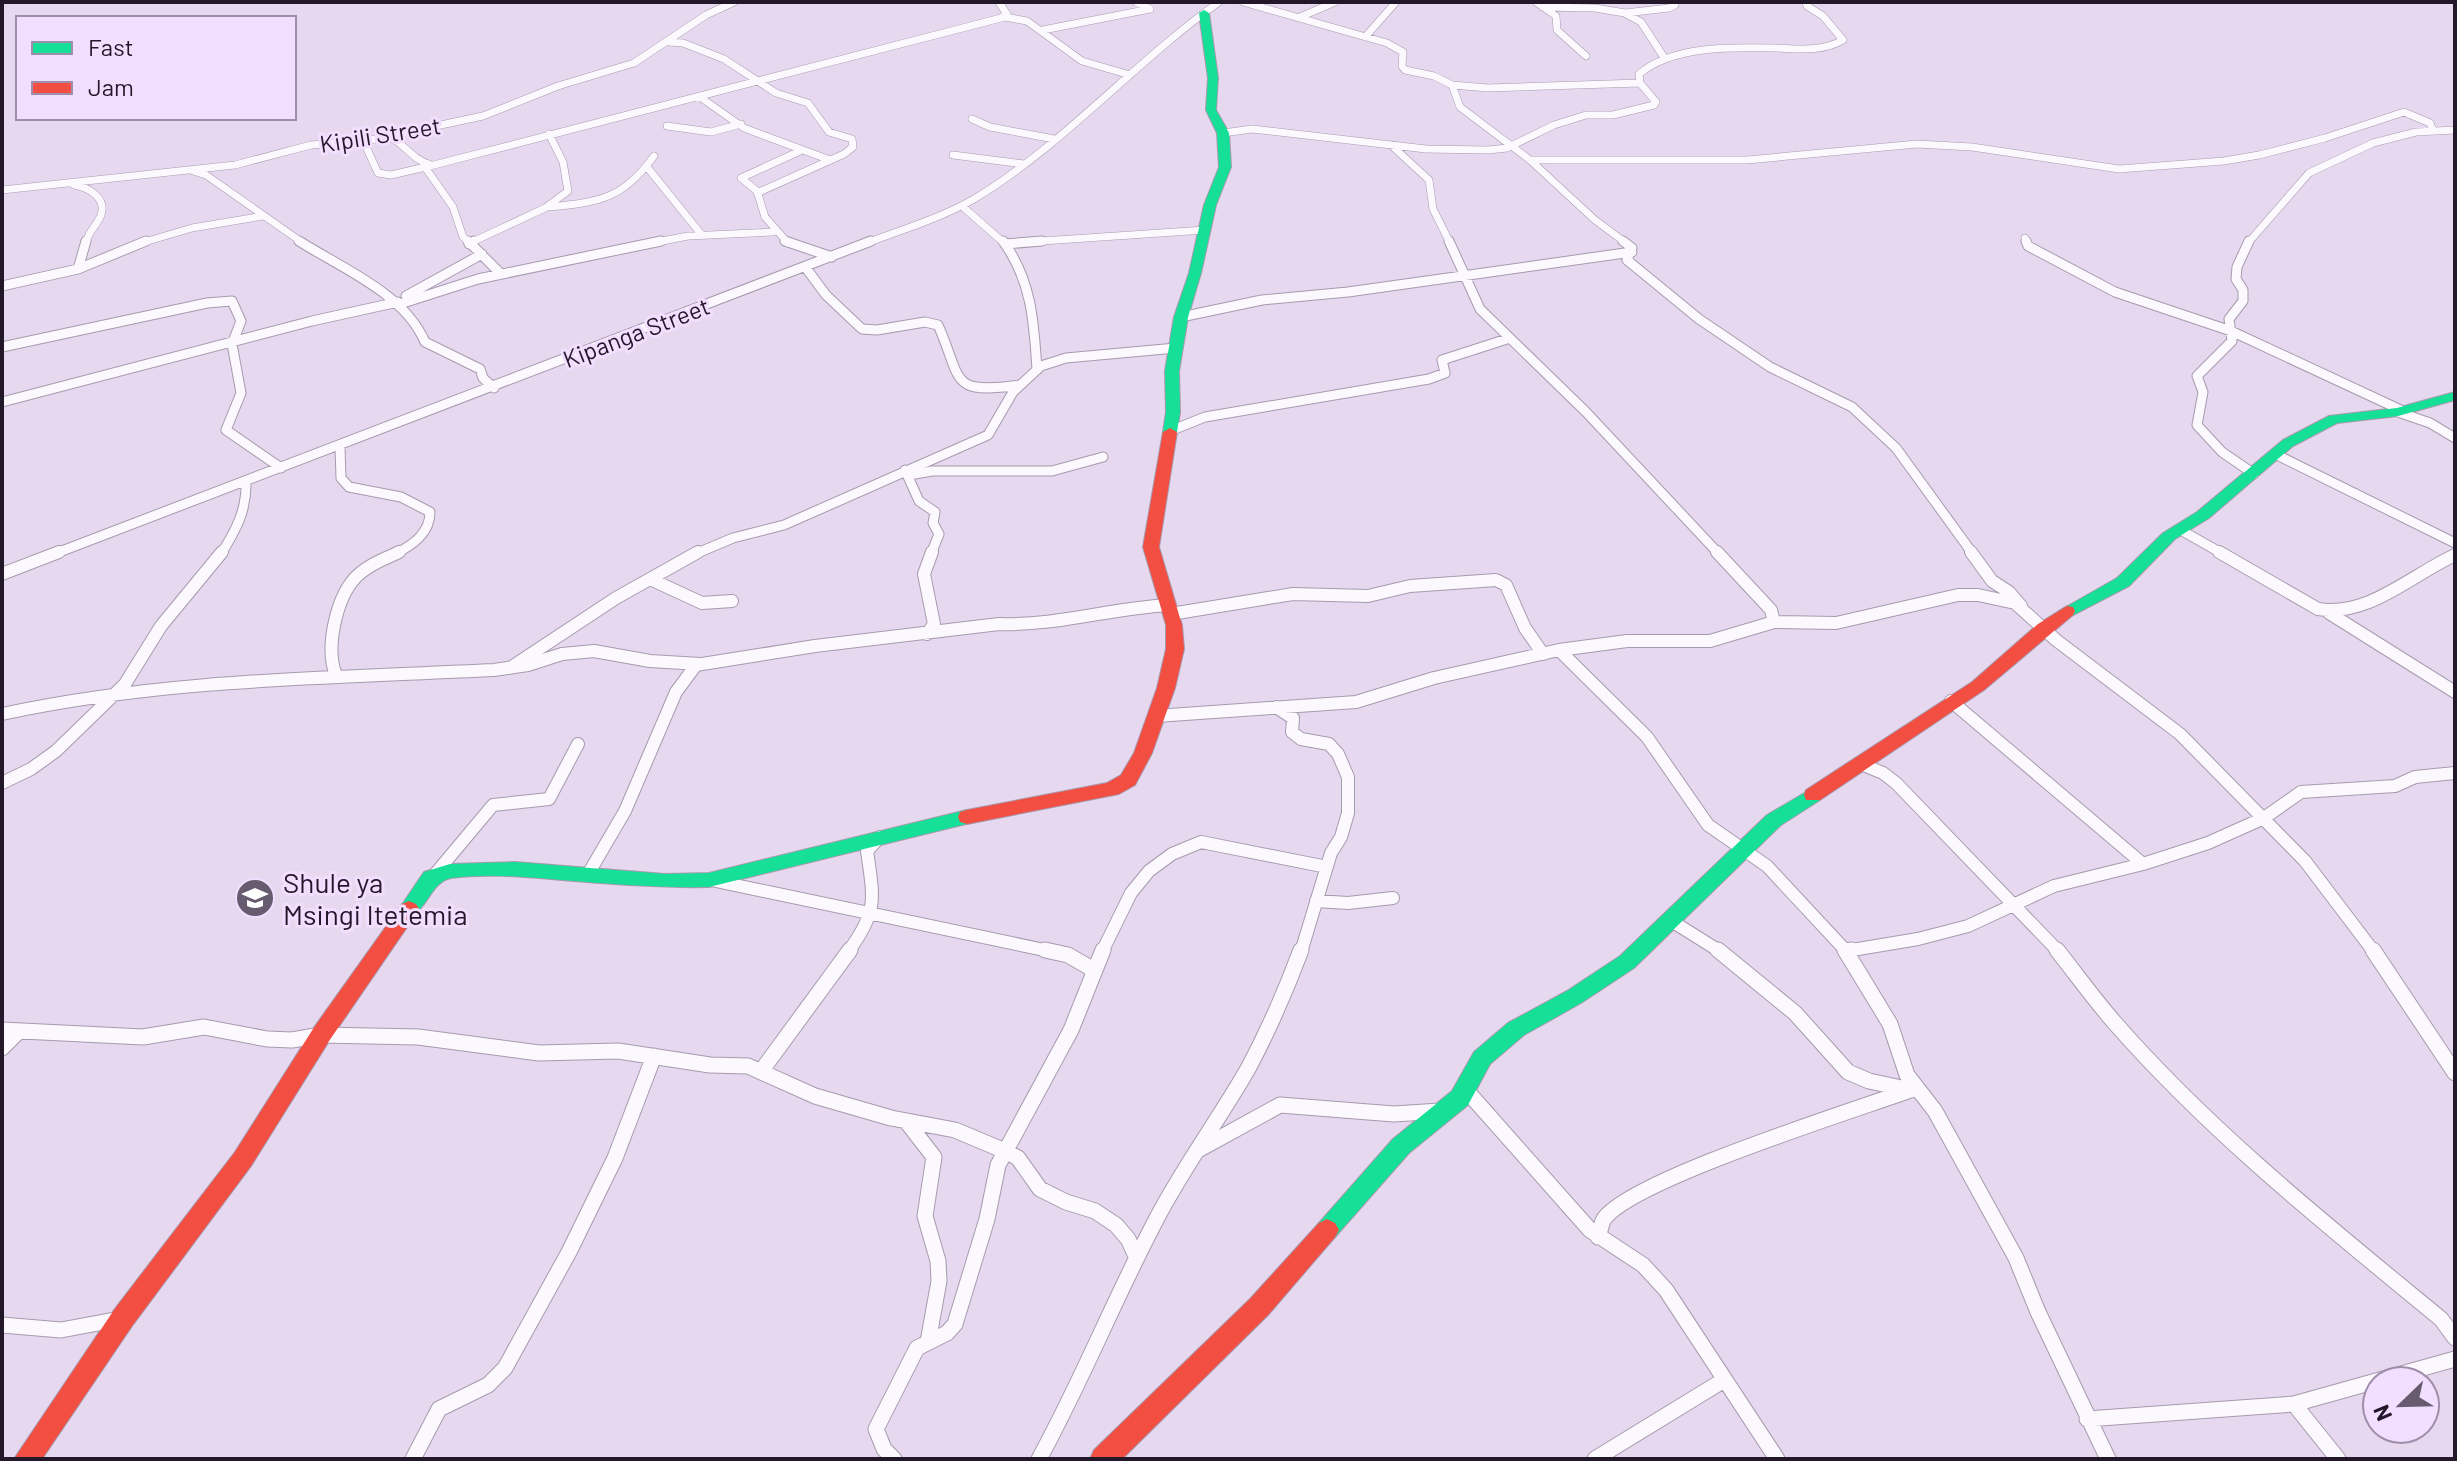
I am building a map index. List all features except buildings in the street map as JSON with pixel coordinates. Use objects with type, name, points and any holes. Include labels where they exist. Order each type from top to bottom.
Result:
[{"type":"street","name":"Kipili Street","points":[[2,190],[235,165],[311,145],[387,136],[500,111],[558,86],[634,63],[706,15],[734,2]]},
{"type":"street","points":[[1001,18],[1007,14],[1000,4],[1003,2]]},
{"type":"street","points":[[1043,30],[1149,10],[1136,2]]},
{"type":"street","points":[[1243,2],[1366,36],[1403,52],[1402,66],[1405,70],[1434,76],[1452,85],[1488,88],[1640,83]]},
{"type":"street","points":[[1300,17],[1335,2]]},
{"type":"street","points":[[1366,36],[1396,2]]},
{"type":"street","points":[[1539,5],[1625,13],[1669,8],[1675,5],[1672,2]]},
{"type":"street","points":[[1223,133],[1242,128],[1465,151],[1512,145],[1573,119],[1613,115],[1654,105],[1656,102],[1640,83],[1639,74],[1642,69],[1665,59],[1728,50],[1827,47],[1843,40],[1823,16],[1807,6],[1806,2]]},
{"type":"street","points":[[1539,5],[1558,19],[1557,30],[1586,56]]},
{"type":"street","points":[[436,873],[452,870],[535,871],[655,881],[711,880],[880,837],[1119,787],[1129,779],[1167,691],[1176,648],[1170,609],[1154,566],[1151,547],[1173,409],[1172,371],[1181,317],[1225,167],[1223,133],[1211,110],[1212,7]]},
{"type":"street","name":"Kipanga Street","points":[[2,574],[494,388],[962,206],[985,194],[1024,164],[1152,53],[1212,7]]},
{"type":"street","points":[[1625,13],[1641,22],[1665,59]]},
{"type":"street","points":[[363,140],[378,173],[391,175],[1001,18],[1018,17],[1043,30],[1067,53],[1082,61],[1130,75]]},
{"type":"street","points":[[669,42],[683,43],[724,59],[776,93],[810,104],[831,134],[851,138],[853,147],[757,193]]},
{"type":"street","points":[[1452,85],[1460,107],[1530,160],[1554,185],[1632,248],[1632,252]]},
{"type":"street","points":[[700,97],[741,124],[800,151],[830,160]]},
{"type":"street","points":[[1530,160],[1747,160],[1918,144],[1972,147],[2119,169],[2224,161],[2259,155],[2300,146],[2404,112],[2430,123],[2433,131]]},
{"type":"street","points":[[972,119],[990,127],[1054,139]]},
{"type":"street","points":[[667,126],[711,132],[741,124]]},
{"type":"street","points":[[2254,474],[2222,452],[2197,425],[2203,392],[2197,376],[2232,341],[2229,319],[2243,301],[2243,290],[2236,279],[2237,267],[2251,236],[2312,171],[2373,143],[2433,131],[2455,130]]},
{"type":"street","points":[[469,244],[496,228],[517,222],[546,207],[571,187],[549,134]]},
{"type":"street","points":[[387,136],[398,139],[417,162],[432,165]]},
{"type":"street","points":[[1391,145],[1429,181],[1427,190],[1434,204],[1436,222],[1445,234],[1468,290],[1480,309],[1507,339],[1586,412],[1768,607],[1774,622]]},
{"type":"street","points":[[800,151],[742,177],[757,193],[757,203],[773,232],[784,243],[834,257]]},
{"type":"street","points":[[953,155],[1024,164]]},
{"type":"street","points":[[546,207],[613,198],[647,167],[654,156]]},
{"type":"street","points":[[432,165],[427,170],[429,175],[453,207],[463,237],[501,274]]},
{"type":"street","points":[[647,167],[701,234]]},
{"type":"street","points":[[186,170],[206,175],[273,225],[398,302],[417,323],[429,346],[480,369],[483,378],[494,388]]},
{"type":"street","points":[[31,186],[83,185],[101,203],[101,216],[89,231],[78,269]]},
{"type":"street","points":[[962,206],[986,223],[1023,268],[1037,370]]},
{"type":"street","points":[[2,286],[78,269],[106,255],[226,221],[263,216]]},
{"type":"street","points":[[1005,244],[1205,230]]},
{"type":"street","points":[[2,402],[501,274],[701,234],[773,232]]},
{"type":"street","points":[[2025,238],[2028,246],[2115,292],[2231,331],[2400,412],[2430,423],[2455,438]]},
{"type":"street","points":[[1181,317],[1262,300],[1348,292],[1632,252]]},
{"type":"street","points":[[1632,252],[1626,259],[1699,319],[1770,367],[1854,409],[1896,448],[1991,580],[2009,592],[2042,626],[2180,734],[2305,861],[2337,900],[2450,1060],[2455,1073]]},
{"type":"street","points":[[398,302],[482,254]]},
{"type":"street","points":[[806,268],[826,295],[862,329],[877,330],[925,322],[938,325],[958,378],[967,387],[985,390],[1020,385]]},
{"type":"street","points":[[2,347],[229,300],[237,307],[241,321],[232,344],[241,393],[226,430],[281,468]]},
{"type":"street","points":[[1170,431],[1205,417],[1429,379],[1445,373],[1442,360],[1507,339]]},
{"type":"street","points":[[510,668],[700,551],[733,538],[784,525],[907,473],[990,433],[1020,385],[1037,370],[1066,358],[1176,348]]},
{"type":"street","points":[[1103,1459],[1259,1307],[1401,1146],[1466,1090],[1475,1069],[1503,1039],[1627,962],[1774,820],[1951,701],[1980,685],[2012,660],[2035,638],[2042,626],[2093,595],[2123,582],[2179,529],[2203,515],[2298,437],[2334,419],[2400,412],[2455,396]]},
{"type":"street","points":[[336,675],[332,665],[335,632],[349,587],[364,570],[412,545],[426,530],[431,516],[430,512],[401,497],[349,487],[341,478],[340,447]]},
{"type":"street","points":[[2275,454],[2455,543]]},
{"type":"street","points":[[907,473],[945,470],[1052,471],[1103,457]]},
{"type":"street","points":[[907,473],[919,501],[935,512],[933,523],[939,534],[924,574],[934,624],[927,634]]},
{"type":"street","points":[[2,783],[27,774],[66,745],[116,694],[164,622],[222,551],[243,518],[249,494],[246,481]]},
{"type":"street","points":[[2179,529],[2326,612],[2455,692]]},
{"type":"street","points":[[2326,612],[2356,608],[2455,555]]},
{"type":"street","points":[[650,579],[702,603],[732,601]]},
{"type":"street","points":[[2,714],[71,699],[116,694],[336,675],[372,678],[510,668],[562,654],[594,651],[650,661],[701,664],[999,624],[1034,624],[1127,607],[1170,609],[1293,594],[1368,596],[1410,586],[1496,580],[1506,585],[1525,628],[1543,654]]},
{"type":"street","points":[[1156,716],[1366,700],[1434,678],[1559,650],[1627,641],[1710,641],[1774,622],[1836,623],[1970,594],[2013,602],[2022,607]]},
{"type":"street","points":[[1559,650],[1640,729],[1685,788],[1708,825],[1745,848],[1817,917],[1846,951],[1890,1024],[1913,1089],[1935,1111],[2016,1257],[2087,1419],[2108,1459]]},
{"type":"street","points":[[587,876],[624,813],[650,748],[687,673],[701,664]]},
{"type":"street","points":[[1951,701],[2143,864]]},
{"type":"street","points":[[1039,1459],[1071,1401],[1097,1337],[1136,1256],[1248,1068],[1272,1021],[1301,951],[1327,867],[1350,810],[1352,799],[1347,776],[1333,747],[1297,737],[1292,732],[1293,718],[1276,707]]},
{"type":"street","points":[[27,1459],[123,1318],[243,1159],[321,1035],[426,880],[460,847],[483,813],[493,805],[549,799],[578,744]]},
{"type":"street","points":[[1861,764],[1889,776],[2050,941],[2114,1022],[2173,1084],[2257,1165],[2441,1319],[2455,1338]]},
{"type":"street","points":[[1846,951],[1918,939],[1968,926],[2054,886],[2143,864],[2208,843],[2264,818],[2301,792],[2395,786],[2415,777],[2455,773]]},
{"type":"street","points":[[762,1070],[861,939],[874,898],[867,851],[880,837]]},
{"type":"street","points":[[894,1459],[884,1449],[876,1429],[917,1348],[944,1336],[955,1324],[987,1219],[998,1167],[1072,1029],[1114,920],[1132,893],[1149,872],[1183,848],[1201,842],[1327,867]]},
{"type":"street","points":[[711,880],[1068,955],[1094,970]]},
{"type":"street","points":[[1316,901],[1348,903],[1393,898]]},
{"type":"street","points":[[1670,920],[1706,940],[1795,1013],[1848,1072],[1869,1081],[1913,1089]]},
{"type":"street","points":[[2,1030],[143,1037],[204,1027],[249,1038],[292,1040],[321,1035],[418,1037],[539,1053],[618,1051],[762,1070],[806,1093],[906,1121],[955,1130],[1005,1151],[1018,1158],[1040,1189],[1066,1202],[1095,1211],[1116,1225],[1128,1239],[1136,1256]]},
{"type":"street","points":[[2,1048],[19,1031]]},
{"type":"street","points":[[413,1459],[439,1409],[488,1385],[505,1368],[569,1252],[615,1158],[654,1056]]},
{"type":"street","points":[[1598,1237],[1604,1219],[1615,1208],[1689,1170],[1913,1089]]},
{"type":"street","points":[[1466,1090],[1598,1237],[1643,1265],[1666,1290],[1777,1459]]},
{"type":"street","points":[[1196,1152],[1280,1105],[1394,1114],[1445,1111]]},
{"type":"street","points":[[906,1121],[934,1157],[925,1209],[929,1236],[938,1261],[938,1297],[936,1318],[928,1342]]},
{"type":"street","points":[[2,1325],[58,1332],[123,1318]]},
{"type":"street","points":[[2087,1419],[2294,1404],[2455,1359]]},
{"type":"street","points":[[1595,1459],[1724,1380]]},
{"type":"street","points":[[2294,1404],[2338,1459]]},
{"type":"traffic: fast","points":[[1170,432],[1172,371],[1181,317],[1195,273],[1210,205],[1225,167],[1223,133],[1211,110],[1213,78],[1204,13]]},
{"type":"traffic: fast","points":[[2067,611],[2123,582],[2169,536],[2203,515],[2288,443],[2334,419],[2398,412],[2455,396]]},
{"type":"traffic: fast","points":[[1327,1230],[1401,1146],[1460,1098],[1482,1058],[1516,1029],[1574,997],[1627,962],[1774,820],[1813,795]]},
{"type":"traffic: fast","points":[[409,909],[431,877],[450,871],[515,869],[665,881],[709,880],[967,817]]},
{"type":"traffic: jam","points":[[967,817],[1112,789],[1128,780],[1143,753],[1166,688],[1175,649],[1174,625],[1151,547],[1170,432]]},
{"type":"traffic: jam","points":[[1813,795],[1978,686],[2067,611]]},
{"type":"traffic: jam","points":[[27,1459],[123,1318],[243,1159],[321,1035],[409,909]]},
{"type":"traffic: jam","points":[[1103,1459],[1259,1307],[1327,1230]]},
{"type":"place","name":"Shule ya Msingi Itetemia","points":[[255,898]]}]
